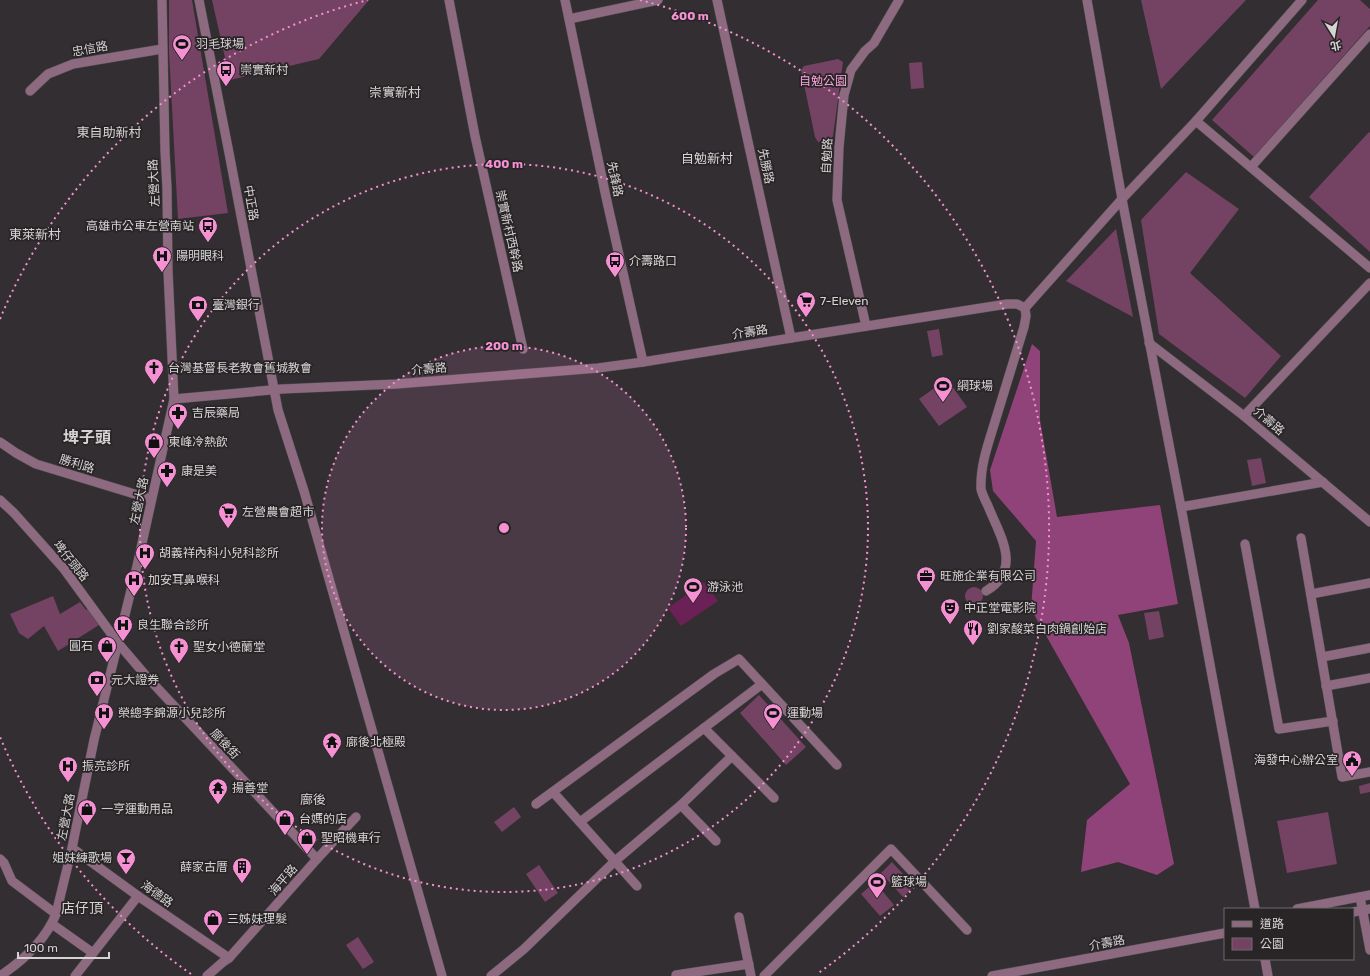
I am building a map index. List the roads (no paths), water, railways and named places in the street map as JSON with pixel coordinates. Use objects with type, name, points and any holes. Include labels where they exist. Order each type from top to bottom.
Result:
[{"type":"street","name":"左營大路","points":[[0,976],[29,954],[52,924],[56,914],[72,848],[94,740],[174,399],[168,270],[162,0]]},
{"type":"street","name":"中正路","points":[[199,0],[273,390],[304,491],[442,976]]},
{"type":"street","name":"崇實新村西幹路","points":[[449,0],[475,136],[523,349]]},
{"type":"street","name":"先鋒路","points":[[565,0],[606,196],[643,362]]},
{"type":"street","points":[[569,19],[658,0]]},
{"type":"street","name":"先勝路","points":[[717,0],[791,338]]},
{"type":"street","name":"自勉路","points":[[866,326],[837,200],[839,147],[844,95],[851,70],[865,51],[874,43],[898,0]]},
{"type":"street","points":[[1087,0],[1122,199],[1181,507],[1255,908]]},
{"type":"street","points":[[986,592],[995,586],[1001,579],[1006,567],[1007,552],[982,491],[982,464],[1024,327],[1026,316],[1025,308],[1122,199],[1196,121],[1302,0]]},
{"type":"street","points":[[1251,168],[1370,34]]},
{"type":"street","name":"忠信路","points":[[30,92],[48,74],[73,64],[162,49]]},
{"type":"street","points":[[1196,121],[1370,268]]},
{"type":"street","points":[[1244,416],[1370,283]]},
{"type":"street","name":"介壽路","points":[[174,399],[273,390],[396,384],[598,368],[1007,304],[1018,304],[1025,308]]},
{"type":"street","name":"介壽路","points":[[1149,343],[1244,416],[1370,522]]},
{"type":"street","name":"勝利路","points":[[0,442],[36,464],[151,499]]},
{"type":"street","points":[[1181,507],[1323,482]]},
{"type":"street","name":"埤仔頭路","points":[[0,500],[14,513],[64,569],[118,642]]},
{"type":"street","points":[[1301,538],[1342,777],[1370,772]]},
{"type":"street","points":[[1245,544],[1279,729],[1333,721]]},
{"type":"street","points":[[1311,594],[1370,583]]},
{"type":"street","name":"廍後街","points":[[118,642],[147,677],[317,859]]},
{"type":"street","points":[[1322,657],[1370,648]]},
{"type":"street","points":[[536,804],[714,674],[739,659],[837,765]]},
{"type":"street","points":[[1326,686],[1370,678]]},
{"type":"street","points":[[580,822],[762,684]]},
{"type":"street","points":[[704,728],[774,798]]},
{"type":"street","points":[[491,976],[524,949],[615,861],[681,805],[732,756]]},
{"type":"street","points":[[553,792],[637,886]]},
{"type":"street","points":[[681,805],[716,841]]},
{"type":"street","name":"海平路","points":[[207,976],[229,958],[356,817]]},
{"type":"street","name":"海德路","points":[[72,848],[138,896],[229,958]]},
{"type":"street","points":[[764,976],[891,849],[967,930]]},
{"type":"street","points":[[0,859],[4,863],[12,881],[56,914]]},
{"type":"street","points":[[1302,908],[1370,895]]},
{"type":"street","points":[[75,976],[138,896]]},
{"type":"street","points":[[1360,897],[1370,950]]},
{"type":"street","points":[[739,917],[751,976]]},
{"type":"street","points":[[52,924],[93,953]]},
{"type":"street","name":"介壽路","points":[[992,976],[1224,933]]},
{"type":"street","name":"海平路","points":[[216,976],[228,966],[229,958]]},
{"type":"street","points":[[1265,960],[1268,976]]},
{"type":"street","points":[[676,975],[749,964]]},
{"type":"place","name":"羽毛球場","points":[[182,61]]},
{"type":"place","name":"崇實新村","points":[[226,87]]},
{"type":"place","name":"高雄市公車左營南站","points":[[208,243]]},
{"type":"place","name":"陽明眼科","points":[[162,273]]},
{"type":"place","name":"介壽路口","points":[[615,278]]},
{"type":"place","name":"7-Eleven","points":[[806,318]]},
{"type":"place","name":"臺灣銀行","points":[[198,322]]},
{"type":"place","name":"台灣基督長老教會舊城教會","points":[[154,385]]},
{"type":"place","name":"網球場","points":[[943,403]]},
{"type":"place","name":"吉辰藥局","points":[[178,430]]},
{"type":"place","name":"東峰冷熱飲","points":[[154,459]]},
{"type":"place","name":"康是美","points":[[167,488]]},
{"type":"place","name":"左營農會超市","points":[[228,529]]},
{"type":"place","name":"胡義祥內科小兒科診所","points":[[145,570]]},
{"type":"place","name":"旺施企業有限公司","points":[[926,593]]},
{"type":"place","name":"加安耳鼻喉科","points":[[134,597]]},
{"type":"place","name":"游泳池","points":[[693,604]]},
{"type":"place","name":"中正堂電影院","points":[[950,625]]},
{"type":"place","name":"良生聯合診所","points":[[123,642]]},
{"type":"place","name":"劉家酸菜白肉鍋創始店","points":[[973,646]]},
{"type":"place","name":"圓石","points":[[107,663]]},
{"type":"place","name":"聖女小德蘭堂","points":[[179,664]]},
{"type":"place","name":"元大證券","points":[[97,697]]},
{"type":"place","name":"榮總李錦源小兒診所","points":[[104,730]]},
{"type":"place","name":"運動場","points":[[773,730]]},
{"type":"place","name":"廍後北極殿","points":[[332,759]]},
{"type":"place","name":"海發中心辦公室","points":[[1352,777]]},
{"type":"place","name":"振亮診所","points":[[68,783]]},
{"type":"place","name":"揚善堂","points":[[218,805]]},
{"type":"place","name":"一亨運動用品","points":[[87,826]]},
{"type":"place","name":"台媽的店","points":[[285,836]]},
{"type":"place","name":"聖昭機車行","points":[[307,855]]},
{"type":"place","name":"姐妹練歌場","points":[[126,875]]},
{"type":"place","name":"薛家古厝","points":[[242,884]]},
{"type":"place","name":"籃球場","points":[[877,899]]},
{"type":"place","name":"三姊妹理髮","points":[[213,936]]},
{"type":"district","name":"崇實新村","points":[[395,92]]},
{"type":"district","name":"東自助新村","points":[[109,132]]},
{"type":"district","name":"自勉新村","points":[[707,158]]},
{"type":"district","name":"東萊新村","points":[[35,234]]},
{"type":"district","name":"埤子頭","points":[[87,437]]},
{"type":"district","name":"廍後","points":[[313,799]]},
{"type":"district","name":"店仔頂","points":[[82,908]]},
{"type":"park label","name":"自勉公園","points":[[823,81]]}]
